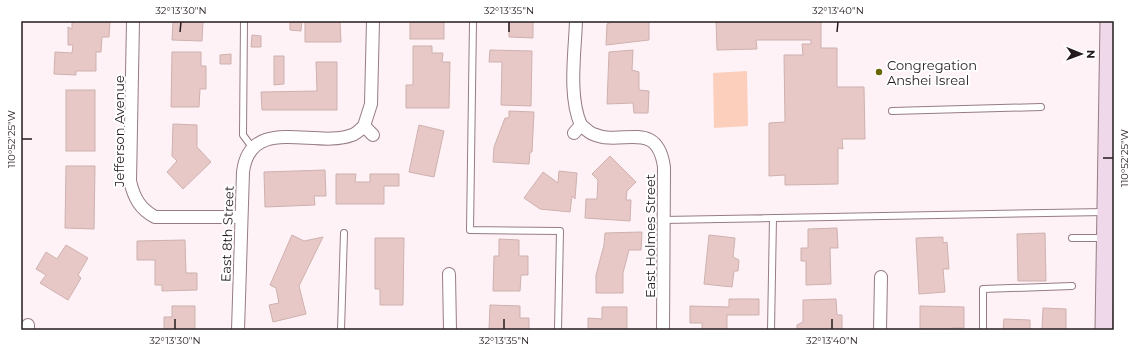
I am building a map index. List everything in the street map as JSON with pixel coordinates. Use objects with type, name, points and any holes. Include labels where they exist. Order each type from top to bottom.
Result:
[{"type":"street","name":"Jefferson Avenue","points":[[133,21],[130,180],[138,204],[147,213],[155,217],[240,217]]},
{"type":"street","points":[[255,146],[269,139],[276,138],[341,138],[369,130],[373,21]]},
{"type":"street","name":"East Holmes Street","points":[[576,21],[574,89],[577,129],[605,137],[642,137],[656,145],[662,155],[664,167],[663,330]]},
{"type":"street","points":[[1104,330],[1110,264],[1106,238],[1110,211],[1111,120],[1109,21]]},
{"type":"street","name":"East 8th Street","points":[[238,330],[240,217],[244,160],[255,146]]},
{"type":"street","points":[[449,274],[450,330]]},
{"type":"street","points":[[880,330],[881,277]]},
{"type":"lane","points":[[244,21],[243,135],[255,146]]},
{"type":"lane","points":[[472,21],[470,230],[560,231],[558,330]]},
{"type":"lane","points":[[892,111],[1041,107]]},
{"type":"lane","points":[[663,220],[1110,211]]},
{"type":"lane","points":[[771,330],[773,218]]},
{"type":"lane","points":[[341,330],[344,233]]},
{"type":"lane","points":[[1072,238],[1106,238]]},
{"type":"lane","points":[[983,330],[983,289],[1072,286]]},
{"type":"shaded area","points":[[747,71],[748,126],[714,128],[713,73]]},
{"type":"building","points":[[72,21],[110,21],[109,37],[102,37],[101,52],[96,52],[96,71],[76,71],[76,75],[54,74],[55,52],[72,53],[73,45],[68,45],[68,27],[72,29]]},
{"type":"building","points":[[173,21],[203,21],[202,41],[172,40]]},
{"type":"building","points":[[290,21],[302,21],[301,31],[290,30]]},
{"type":"building","points":[[305,21],[340,21],[341,42],[305,42]]},
{"type":"building","points":[[410,21],[444,21],[444,39],[410,39]]},
{"type":"building","points":[[509,21],[533,21],[533,38],[509,37]]},
{"type":"building","points":[[614,21],[649,21],[649,40],[606,45],[607,24]]},
{"type":"building","points":[[716,21],[821,21],[821,48],[837,48],[837,87],[864,87],[865,139],[842,139],[843,149],[838,148],[838,184],[785,185],[785,175],[769,176],[769,123],[785,122],[784,55],[803,55],[802,44],[811,44],[811,40],[756,40],[757,49],[717,50]]},
{"type":"building","points":[[252,35],[261,36],[261,47],[251,47]]},
{"type":"building","points":[[413,46],[432,46],[432,53],[443,53],[442,62],[450,62],[449,108],[406,108],[406,85],[413,85]]},
{"type":"building","points":[[490,50],[532,51],[531,106],[501,105],[502,62],[489,62]]},
{"type":"building","points":[[633,50],[632,70],[639,72],[639,90],[649,91],[648,113],[634,113],[633,103],[607,104],[609,52]]},
{"type":"building","points":[[172,52],[201,52],[201,66],[206,66],[206,89],[200,89],[199,107],[171,107]]},
{"type":"building","points":[[231,54],[231,64],[220,64],[220,55]]},
{"type":"building","points":[[274,56],[284,56],[284,84],[274,85]]},
{"type":"building","points":[[316,62],[337,62],[337,110],[262,110],[261,92],[317,91]]},
{"type":"building","points":[[66,90],[95,90],[95,151],[66,151]]},
{"type":"building","points":[[509,111],[534,112],[532,152],[530,152],[529,164],[493,162],[494,147],[505,118],[509,118]]},
{"type":"building","points":[[173,124],[197,125],[197,147],[211,162],[183,189],[167,172],[177,161],[172,156]]},
{"type":"building","points":[[419,125],[444,131],[434,177],[409,172]]},
{"type":"building","points":[[610,156],[636,182],[627,191],[626,200],[631,200],[630,221],[585,218],[586,199],[597,199],[598,180],[592,174]]},
{"type":"building","points":[[66,166],[95,166],[94,229],[65,228]]},
{"type":"building","points":[[325,170],[326,196],[314,196],[315,205],[265,207],[264,172]]},
{"type":"building","points":[[559,171],[577,173],[575,199],[572,196],[570,212],[540,209],[524,198],[543,172],[558,183]]},
{"type":"building","points":[[336,174],[356,174],[355,182],[370,182],[370,174],[399,174],[399,186],[384,186],[384,204],[336,204]]},
{"type":"building","points":[[837,228],[838,248],[830,248],[831,284],[806,285],[806,261],[801,261],[801,248],[808,248],[808,229]]},
{"type":"building","points":[[642,232],[641,250],[629,250],[623,273],[623,293],[596,293],[596,275],[604,245],[605,233]]},
{"type":"building","points":[[1045,233],[1046,281],[1018,281],[1017,234]]},
{"type":"building","points":[[292,235],[304,241],[323,237],[299,286],[306,314],[273,322],[269,305],[279,303],[276,288],[270,285]]},
{"type":"building","points":[[709,235],[735,238],[733,257],[739,260],[738,271],[734,271],[732,287],[704,284]]},
{"type":"building","points":[[943,237],[943,243],[947,242],[949,269],[943,269],[945,292],[919,294],[916,238]]},
{"type":"building","points":[[375,238],[404,238],[403,305],[380,305],[380,289],[375,289]]},
{"type":"building","points":[[499,239],[519,240],[519,256],[528,256],[528,275],[521,275],[520,291],[493,291],[494,256],[499,256]]},
{"type":"building","points":[[185,240],[186,273],[197,273],[197,290],[162,291],[162,285],[155,285],[155,260],[137,260],[137,241]]},
{"type":"building","points":[[66,245],[88,258],[78,275],[81,278],[68,300],[40,283],[46,275],[36,269],[46,252],[57,259]]},
{"type":"building","points":[[729,299],[759,299],[759,315],[727,315],[727,330],[702,330],[702,323],[690,323],[690,306],[729,307]]},
{"type":"building","points":[[836,299],[837,315],[842,315],[842,330],[797,330],[797,325],[803,322],[803,300]]},
{"type":"building","points":[[490,305],[520,306],[520,318],[529,318],[529,330],[489,330]]},
{"type":"building","points":[[172,306],[195,306],[195,330],[164,330],[164,317],[172,317]]},
{"type":"building","points":[[920,306],[964,307],[964,328],[952,328],[952,330],[920,330]]},
{"type":"building","points":[[602,307],[627,307],[627,330],[588,330],[588,318],[602,319]]},
{"type":"building","points":[[1043,308],[1066,309],[1066,330],[1042,330]]},
{"type":"building","points":[[1004,319],[1030,320],[1030,330],[1003,330]]},
{"type":"place","name":"Congregation Anshei Isreal","points":[[879,72]]}]
